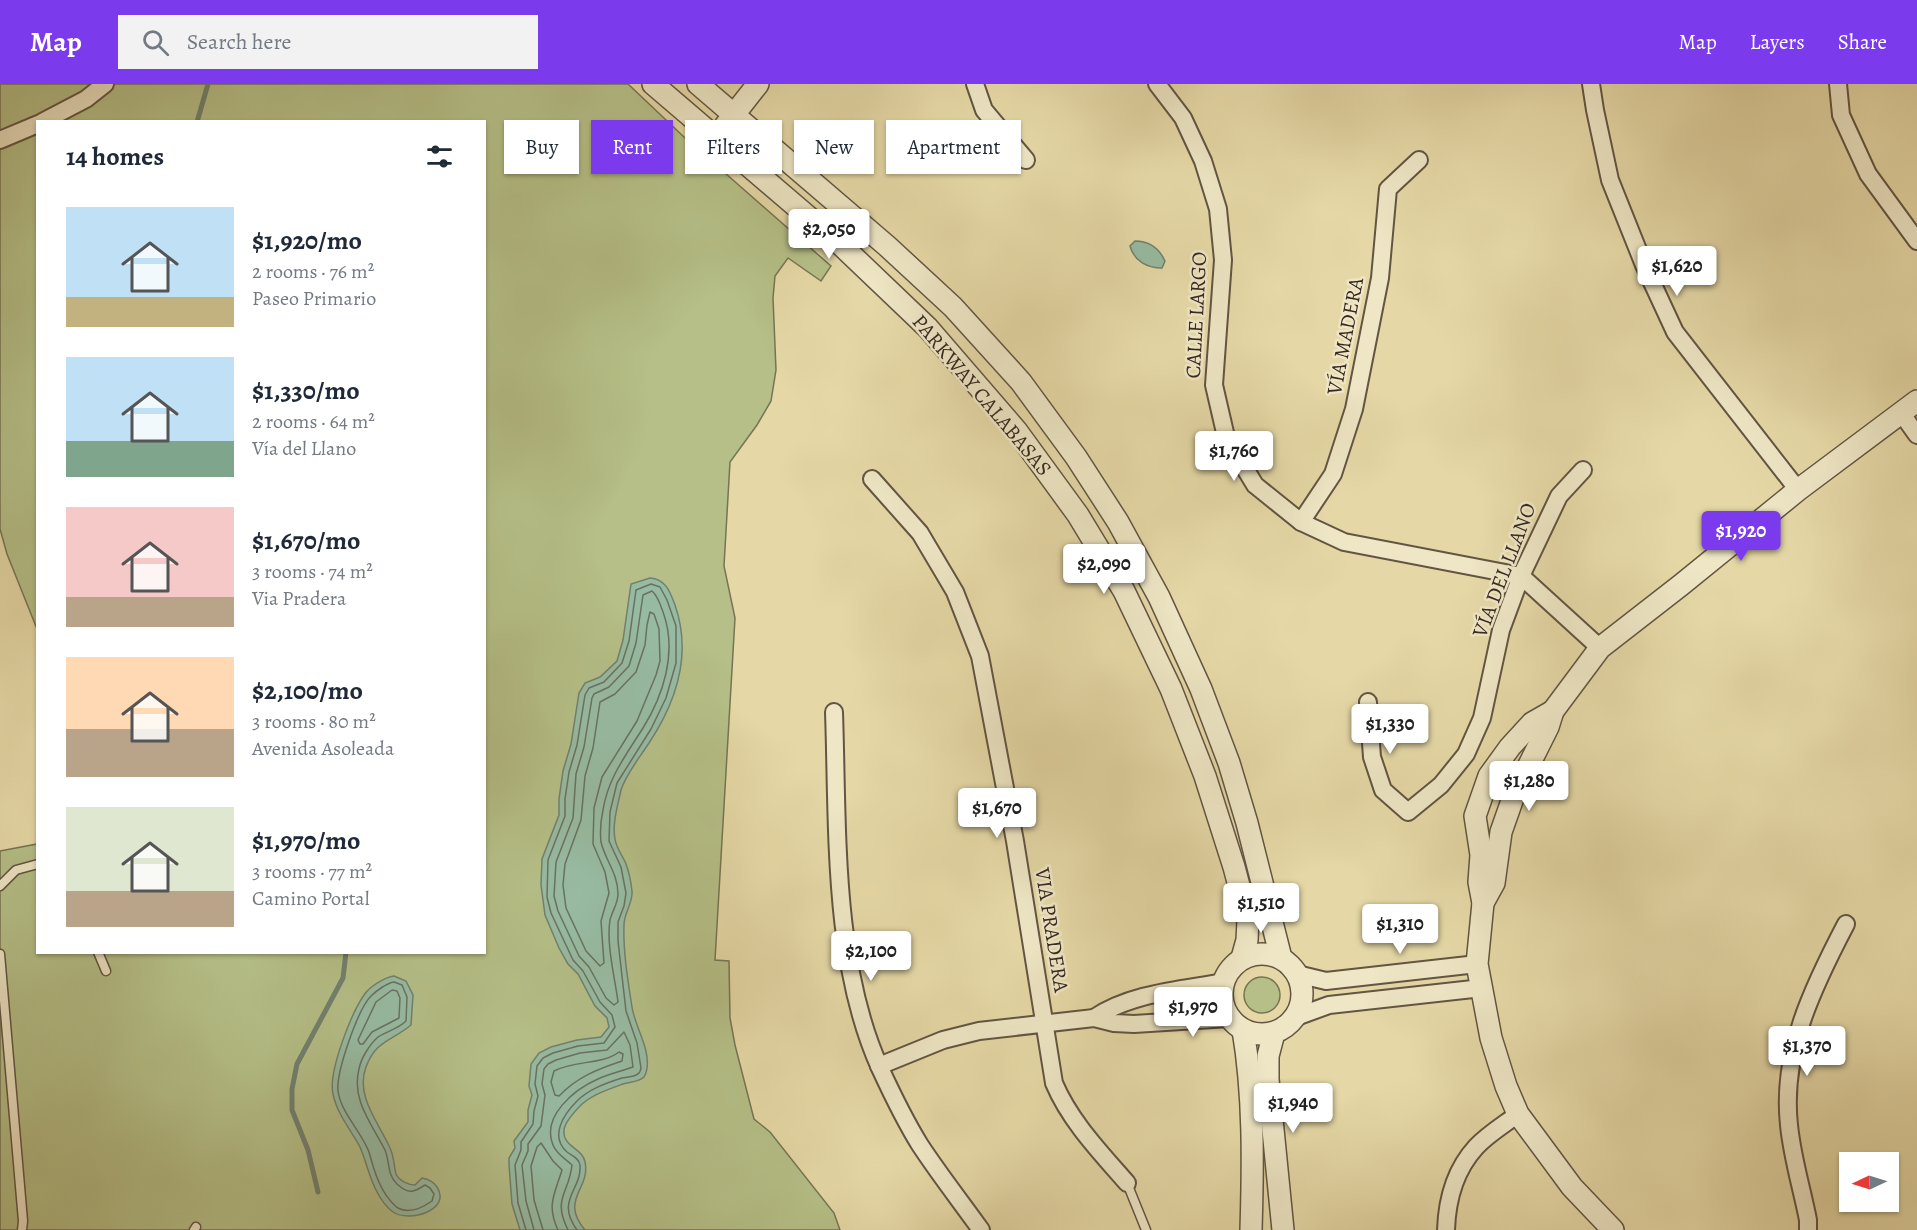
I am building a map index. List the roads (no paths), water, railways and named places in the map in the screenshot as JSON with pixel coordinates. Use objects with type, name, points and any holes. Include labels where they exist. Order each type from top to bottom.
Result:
[{"type":"street","points":[[46,120],[86,99],[105,84]]},
{"type":"street","name":"PARKWAY CALABASAS","points":[[653,84],[696,120]]},
{"type":"street","name":"PARKWAY CALABASAS","points":[[698,84],[887,246],[952,307],[1021,382],[1076,457],[1118,522],[1159,597],[1201,689],[1229,764],[1247,823],[1281,958]]},
{"type":"street","points":[[730,120],[758,84]]},
{"type":"street","points":[[975,84],[984,110],[1026,160]]},
{"type":"street","name":"CALLE LARGO","points":[[1157,84],[1184,118],[1203,161],[1218,209],[1223,260],[1214,385],[1226,437],[1255,484],[1301,522],[1344,542],[1521,576]]},
{"type":"street","points":[[1592,84],[1595,110],[1610,180],[1644,265],[1675,332],[1798,490]]},
{"type":"street","points":[[1838,84],[1841,115],[1868,174],[1917,241]]},
{"type":"street","points":[[0,140],[36,125]]},
{"type":"street","name":"VÍA MADERA","points":[[1301,522],[1333,474],[1354,409],[1380,278],[1388,189],[1419,160]]},
{"type":"street","name":"PARKWAY CALABASAS","points":[[759,174],[840,244],[928,328],[1016,430],[1078,515],[1124,591],[1171,689],[1205,776],[1248,920],[1247,940],[1242,958]]},
{"type":"street","points":[[1613,1230],[1572,1187],[1518,1114],[1506,1086],[1491,1038],[1477,964],[1483,903],[1479,882],[1481,855],[1475,816],[1490,776],[1510,747],[1532,723],[1552,711],[1600,648],[1798,490],[1909,408],[1917,435]]},
{"type":"street","name":"VÍA DEL LLANO","points":[[1368,702],[1372,757],[1383,790],[1408,812],[1441,785],[1466,753],[1482,718],[1501,630],[1521,576],[1559,496],[1583,470]]},
{"type":"street","name":"VIA PRADERA","points":[[872,479],[920,533],[955,592],[980,656],[1015,841],[1054,1083],[1062,1101],[1092,1143],[1127,1183]]},
{"type":"street","points":[[1521,576],[1600,648]]},
{"type":"street","points":[[1483,903],[1494,883],[1501,832],[1514,795],[1548,727],[1552,711]]},
{"type":"street","points":[[834,712],[841,893],[845,937],[859,1006],[879,1066],[920,1145],[981,1230]]},
{"type":"street","points":[[1808,1230],[1789,1125],[1788,1090],[1794,1042],[1813,990],[1846,924]]},
{"type":"street","points":[[1251,1230],[1248,1058],[1236,1024],[1222,999],[1224,982],[1233,966],[1242,958],[1255,954],[1268,954],[1281,958],[1290,965],[1301,985],[1302,996],[1296,1017]]},
{"type":"street","points":[[1297,974],[1326,981],[1477,964]]},
{"type":"street","points":[[1094,1018],[1111,1006],[1224,982]]},
{"type":"street","points":[[879,1066],[943,1040],[979,1031],[1094,1018],[1114,1023],[1236,1024],[1263,1035],[1274,1033],[1296,1017],[1329,1005],[1482,988]]},
{"type":"street","points":[[1160,994],[1155,1009],[1164,1022]]},
{"type":"street","points":[[1274,1033],[1268,1056],[1268,1079],[1283,1230]]},
{"type":"street","points":[[1446,1230],[1450,1194],[1458,1173],[1477,1146],[1518,1114]]},
{"type":"lane","points":[[0,886],[16,870],[36,865]]},
{"type":"lane","points":[[0,954],[22,1230]]},
{"type":"lane","points":[[99,954],[106,971]]},
{"type":"lane","points":[[1127,1183],[1146,1230]]},
{"type":"water","points":[[1135,241],[1145,242],[1160,252],[1165,261],[1162,268],[1151,267],[1138,260],[1130,246]]},
{"type":"water","points":[[650,578],[664,584],[673,600],[680,623],[682,659],[679,677],[667,711],[623,784],[614,827],[618,849],[626,864],[632,888],[631,900],[624,921],[625,956],[632,1007],[646,1053],[647,1069],[642,1079],[607,1090],[587,1100],[574,1112],[565,1127],[566,1140],[581,1153],[585,1162],[586,1171],[575,1202],[575,1210],[585,1230],[520,1230],[512,1204],[509,1158],[515,1148],[514,1141],[528,1122],[532,1095],[529,1086],[531,1064],[539,1053],[551,1047],[601,1037],[609,1027],[607,1018],[595,1006],[578,974],[568,964],[545,915],[541,885],[542,859],[559,815],[563,771],[571,744],[579,693],[585,683],[600,677],[617,661],[623,640],[631,584]]},
{"type":"water","points":[[394,976],[406,981],[413,995],[411,1025],[375,1051],[363,1078],[366,1099],[391,1151],[397,1176],[413,1185],[422,1178],[428,1180],[437,1187],[440,1195],[439,1202],[434,1208],[409,1216],[393,1212],[379,1196],[360,1147],[338,1108],[332,1084],[342,1043],[359,1004],[366,992],[373,986]]},
{"type":"waterway","points":[[198,120],[208,84]]},
{"type":"waterway","points":[[318,1192],[308,1150],[292,1110],[292,1089],[297,1064],[343,978],[346,954]]}]
